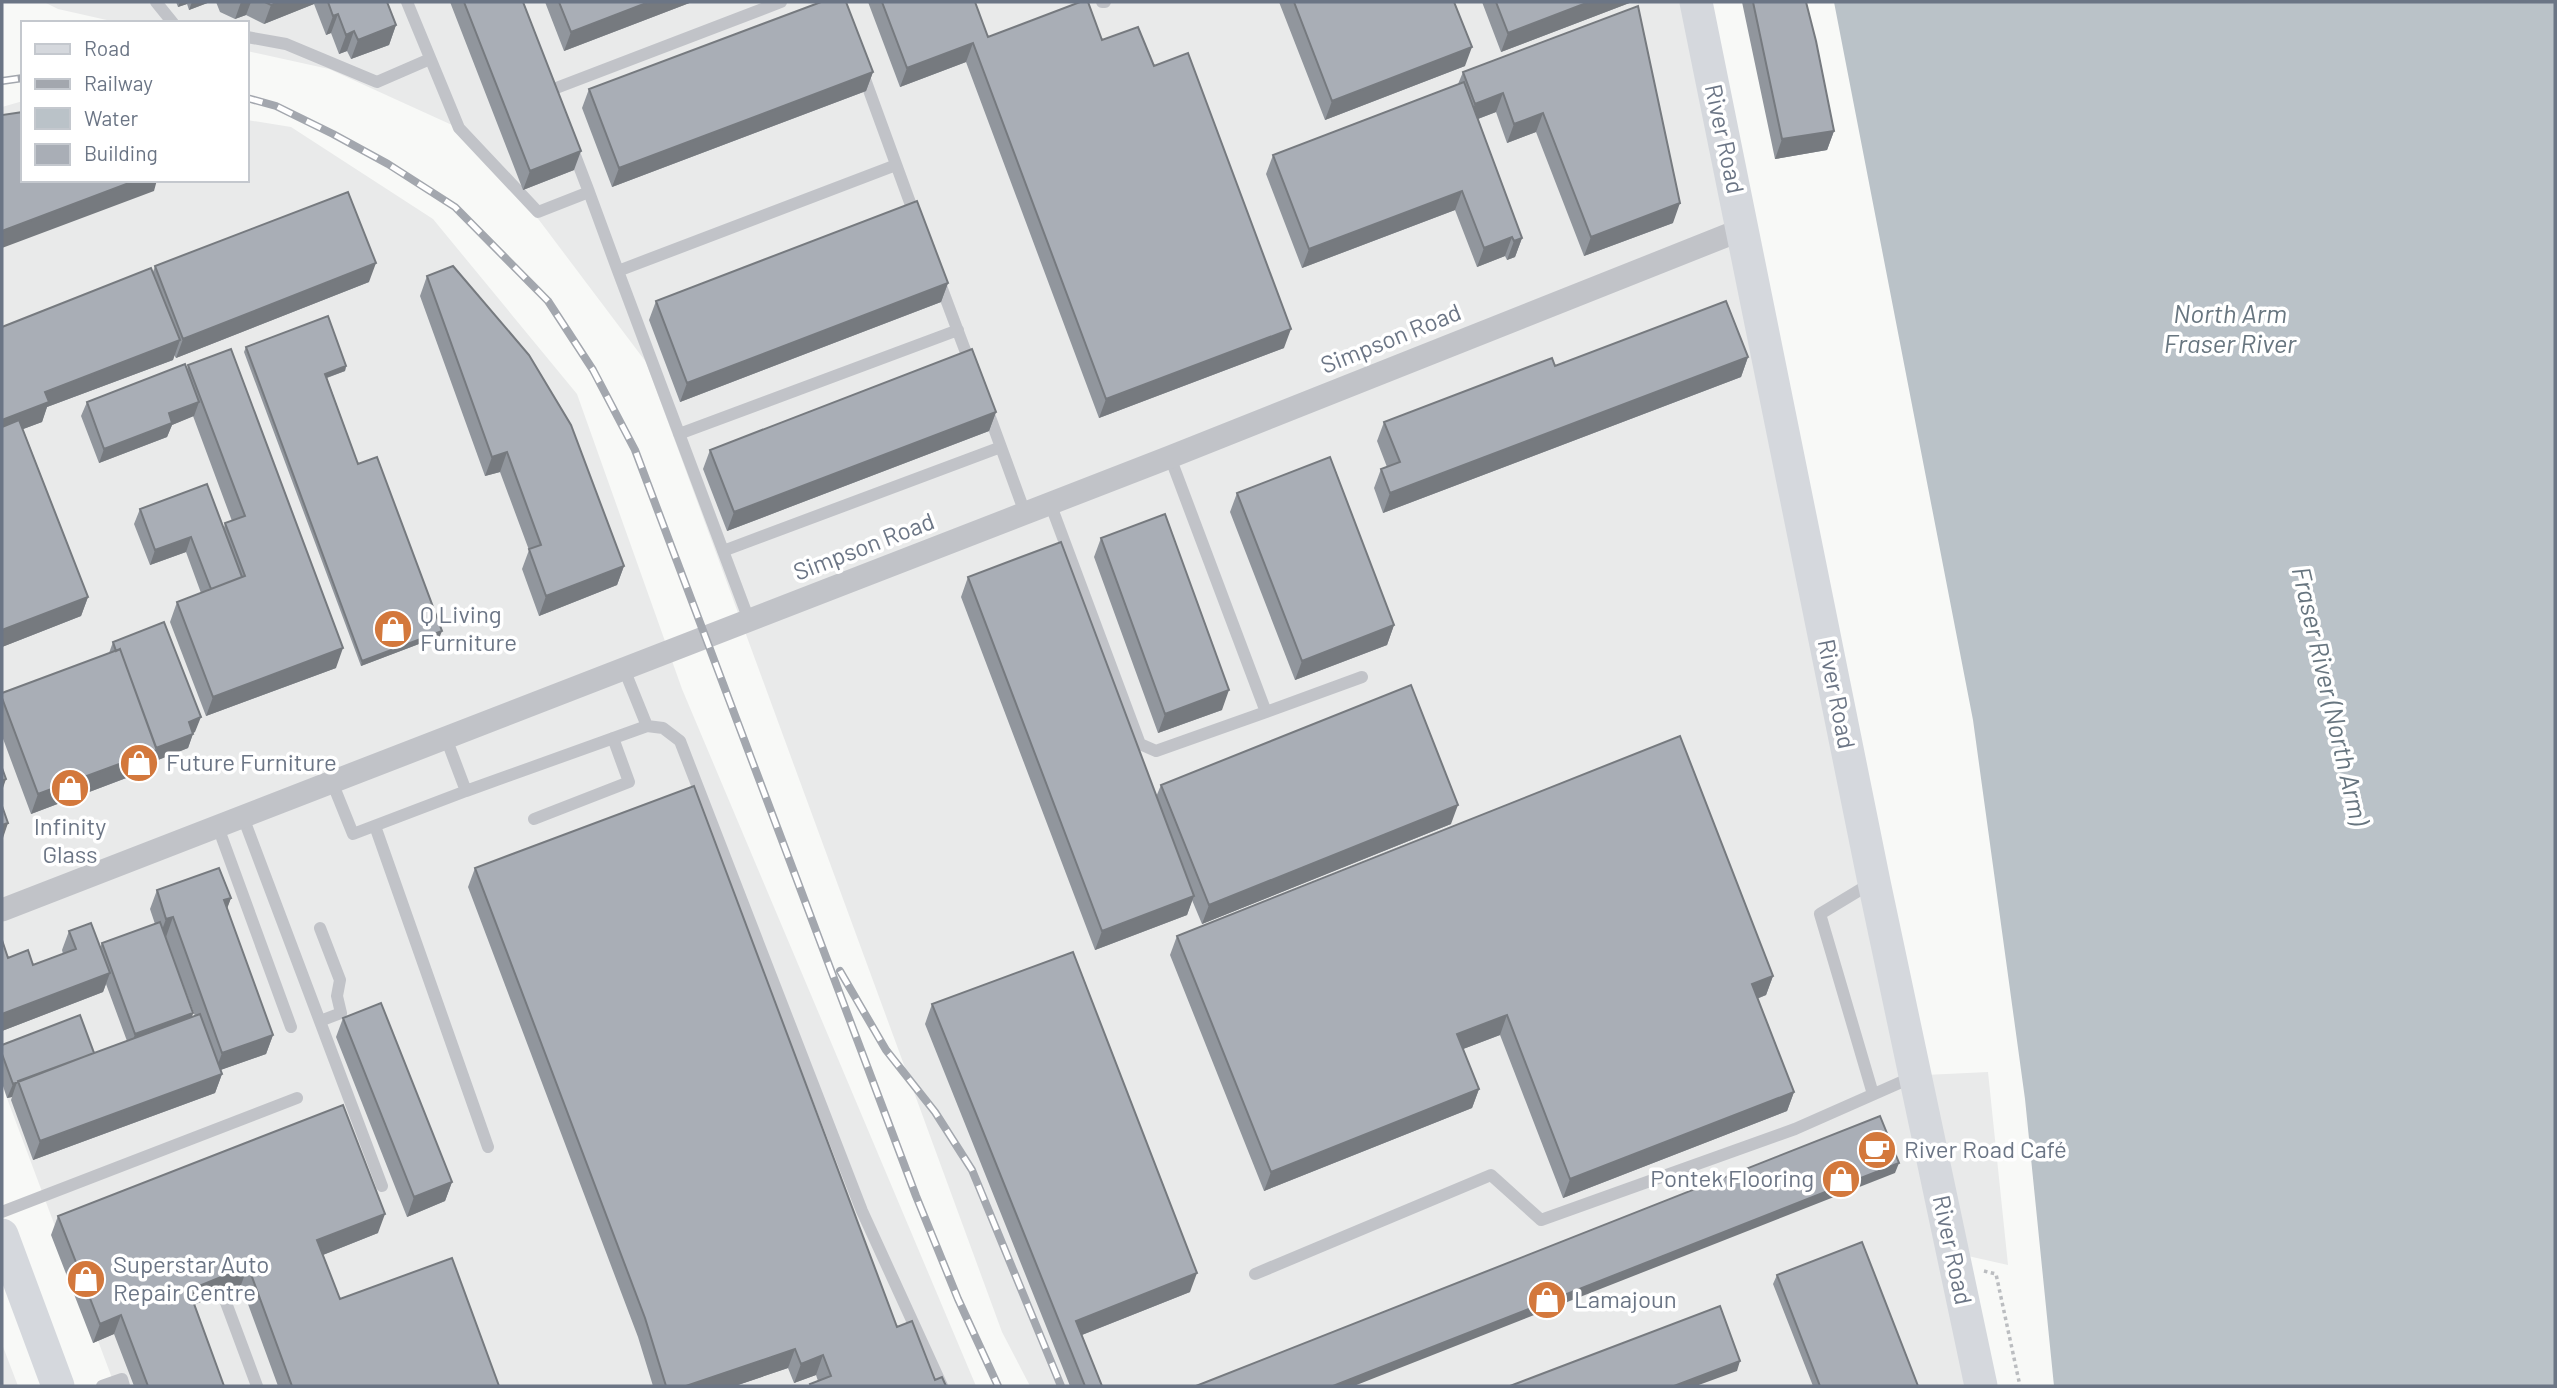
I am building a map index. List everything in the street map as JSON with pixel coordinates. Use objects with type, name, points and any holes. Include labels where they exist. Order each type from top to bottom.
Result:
[{"type":"street","name":"River Road","points":[[1696,2],[1874,882],[1981,1386]]},
{"type":"street","name":"Simpson Road","points":[[2,910],[1170,457],[1743,229]]},
{"type":"street","points":[[2,1235],[58,1386]]},
{"type":"lane","points":[[156,2],[171,21]]},
{"type":"lane","points":[[407,2],[459,128],[538,212],[589,192]]},
{"type":"lane","points":[[555,103],[548,84],[781,2]]},
{"type":"lane","points":[[248,37],[286,44],[377,82],[430,59]]},
{"type":"lane","points":[[859,61],[920,229]]},
{"type":"lane","points":[[565,128],[749,620]]},
{"type":"lane","points":[[618,271],[896,165]]},
{"type":"lane","points":[[934,267],[977,382]]},
{"type":"lane","points":[[679,434],[958,330]]},
{"type":"lane","points":[[981,395],[1025,513]]},
{"type":"lane","points":[[723,551],[1001,447]]},
{"type":"lane","points":[[1170,457],[1266,712]]},
{"type":"lane","points":[[1051,503],[1140,744],[1156,751],[1362,677]]},
{"type":"lane","points":[[624,669],[647,726]]},
{"type":"lane","points":[[332,782],[353,834],[647,726],[663,728],[680,741],[862,1211],[942,1386]]},
{"type":"lane","points":[[446,738],[466,791]]},
{"type":"lane","points":[[534,818],[629,782],[613,738]]},
{"type":"lane","points":[[243,817],[382,1186]]},
{"type":"lane","points":[[375,826],[488,1147]]},
{"type":"lane","points":[[218,827],[225,867],[291,1027]]},
{"type":"lane","points":[[1873,1094],[1820,914],[1874,882]]},
{"type":"lane","points":[[320,928],[340,980],[337,996],[341,1013],[320,1020]]},
{"type":"lane","points":[[1255,1274],[1491,1175],[1541,1220],[1795,1129],[1915,1075]]},
{"type":"lane","points":[[2,1212],[297,1098]]},
{"type":"lane","points":[[225,1300],[257,1386]]},
{"type":"lane","points":[[102,1386],[122,1379],[124,1386]]},
{"type":"path","points":[[1955,1266],[1996,1274],[2021,1386]]},
{"type":"shaded area","points":[[44,2],[1696,2],[1981,1386],[1030,1386],[1002,1332],[646,362],[539,220],[452,125],[329,69],[248,51],[248,21],[111,21],[58,9]]},
{"type":"shaded area","points":[[21,102],[21,182],[248,182],[248,120],[291,127],[433,219],[577,394],[682,689],[976,1386],[115,1386],[2,1085],[2,107]]},
{"type":"shaded area","points":[[1988,1072],[2008,1265],[1959,1254],[1925,1075]]},
{"type":"shaded area","points":[[2,1344],[18,1386],[2,1386]]},
{"type":"water","name":"North Arm Fraser River","points":[[1834,2],[2555,2],[2555,1386],[2054,1386],[2025,1099],[1973,720]]},
{"type":"building","points":[[328,2],[387,2],[396,25],[358,40],[354,31],[346,35],[338,14],[333,16]]},
{"type":"building","points":[[464,2],[523,2],[581,151],[530,171]]},
{"type":"building","points":[[559,2],[649,2],[571,32]]},
{"type":"building","points":[[821,2],[846,2],[873,72],[619,168],[589,89]]},
{"type":"building","points":[[882,2],[975,2],[988,37],[1080,2],[1088,2],[1102,40],[1138,27],[1154,66],[1188,53],[1291,329],[1106,399],[973,43],[907,68]]},
{"type":"building","points":[[1294,2],[1454,2],[1472,47],[1332,101]]},
{"type":"building","points":[[1496,2],[1589,2],[1508,33]]},
{"type":"building","points":[[1753,2],[1806,2],[1834,131],[1782,139]]},
{"type":"building","points":[[1638,6],[1680,203],[1591,237],[1543,113],[1514,124],[1503,93],[1475,104],[1463,72]]},
{"type":"building","points":[[1464,82],[1522,238],[1514,241],[1512,237],[1484,248],[1462,191],[1309,249],[1273,155]]},
{"type":"building","points":[[21,112],[21,182],[132,182],[2,231],[2,115]]},
{"type":"building","points":[[348,192],[376,263],[183,339],[155,266]]},
{"type":"building","points":[[917,201],[948,283],[687,383],[656,301]]},
{"type":"building","points":[[453,266],[529,355],[571,425],[624,566],[546,596],[529,549],[541,545],[507,452],[492,457],[427,276]]},
{"type":"building","points":[[151,268],[180,340],[45,392],[49,402],[2,420],[2,327]]},
{"type":"building","points":[[1726,301],[1748,357],[1390,493],[1381,469],[1400,462],[1384,422],[1552,358],[1555,366]]},
{"type":"building","points":[[328,316],[346,366],[325,374],[358,464],[377,457],[442,631],[362,661],[246,347]]},
{"type":"building","points":[[231,349],[343,648],[213,697],[177,602],[245,576],[225,523],[245,516],[188,365]]},
{"type":"building","points":[[972,349],[996,412],[734,512],[710,450]]},
{"type":"building","points":[[185,364],[199,402],[169,413],[172,423],[104,449],[87,402]]},
{"type":"building","points":[[19,420],[88,597],[2,630],[2,427]]},
{"type":"building","points":[[1330,457],[1394,625],[1302,661],[1237,493]]},
{"type":"building","points":[[207,484],[242,577],[211,589],[191,537],[155,550],[140,509]]},
{"type":"building","points":[[1165,514],[1229,690],[1165,714],[1101,538]]},
{"type":"building","points":[[1061,542],[1194,896],[1102,931],[968,577]]},
{"type":"building","points":[[164,622],[201,717],[189,722],[193,734],[156,748],[120,649],[116,651],[113,642]]},
{"type":"building","points":[[120,649],[157,750],[38,794],[2,693]]},
{"type":"building","points":[[1411,685],[1458,805],[1209,905],[1161,785]]},
{"type":"building","points":[[1680,736],[1773,976],[1752,984],[1794,1092],[1570,1179],[1507,1015],[1457,1034],[1479,1089],[1271,1172],[1177,936]]},
{"type":"building","points":[[694,786],[897,1327],[912,1321],[935,1380],[942,1377],[946,1386],[811,1386],[810,1384],[831,1376],[823,1355],[801,1364],[795,1349],[686,1386],[666,1386],[645,1318],[475,868]]},
{"type":"building","points":[[2,806],[8,823],[2,825]]},
{"type":"building","points":[[219,868],[231,898],[224,900],[273,1035],[222,1053],[173,917],[166,919],[157,890]]},
{"type":"building","points":[[160,922],[193,1013],[135,1034],[102,943]]},
{"type":"building","points":[[91,923],[110,973],[2,1014],[2,940],[8,958],[28,950],[33,965],[76,949],[69,931]]},
{"type":"building","points":[[1073,952],[1197,1273],[1076,1321],[1102,1386],[1085,1386],[932,1004]]},
{"type":"building","points":[[381,1003],[452,1182],[414,1197],[343,1018]]},
{"type":"building","points":[[200,1014],[222,1074],[40,1141],[18,1081]]},
{"type":"building","points":[[80,1015],[94,1053],[13,1084],[2,1054],[2,1045]]},
{"type":"building","points":[[343,1105],[385,1214],[317,1240],[340,1299],[452,1258],[499,1386],[292,1386],[248,1266],[189,1290],[224,1386],[148,1386],[121,1315],[100,1324],[58,1216]]},
{"type":"building","points":[[1880,1116],[1899,1163],[1333,1386],[1196,1386]]},
{"type":"building","points":[[1862,1242],[1918,1386],[1820,1386],[1777,1275]]},
{"type":"building","points":[[1720,1306],[1740,1361],[1674,1386],[1510,1386]]},
{"type":"railway","points":[[2,81],[21,78]]},
{"type":"railway","points":[[248,98],[276,106],[333,134],[388,164],[455,207],[548,301],[593,370],[635,450],[916,1196],[958,1299],[998,1386]]},
{"type":"railway","points":[[840,971],[886,1050],[935,1112],[972,1170],[1061,1386]]},
{"type":"place","name":"Q Living Furniture","points":[[393,629]]},
{"type":"place","name":"Future Furniture","points":[[139,763]]},
{"type":"place","name":"Infinity Glass","points":[[70,788]]},
{"type":"place","name":"River Road Café","points":[[1877,1150]]},
{"type":"place","name":"Pontek Flooring","points":[[1841,1179]]},
{"type":"place","name":"Superstar Auto Repair Centre","points":[[86,1279]]},
{"type":"place","name":"Lamajoun","points":[[1547,1300]]},
{"type":"water label","name":"Fraser River (North Arm)","points":[[2330,696]]}]
